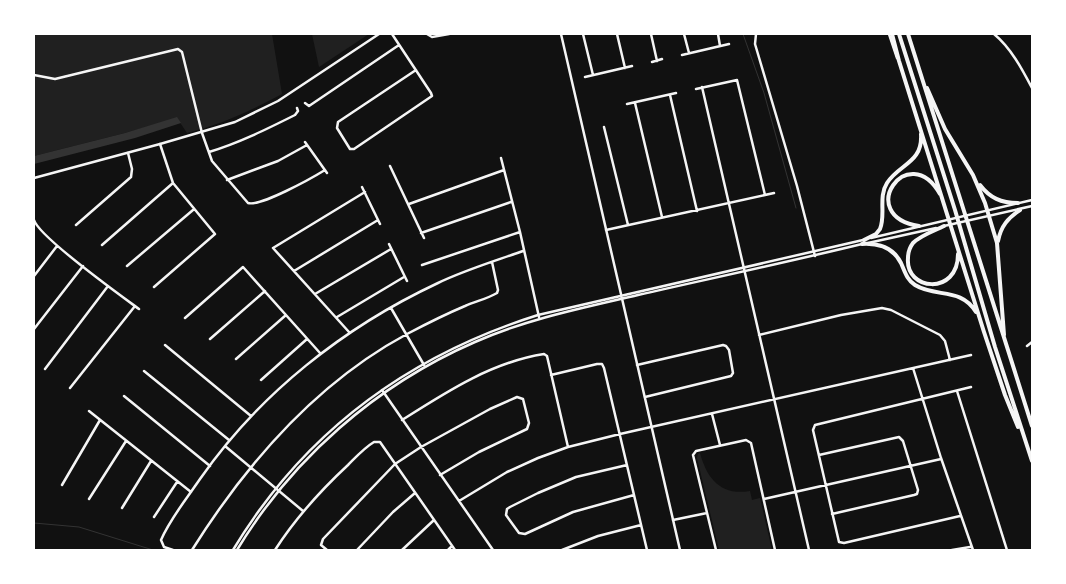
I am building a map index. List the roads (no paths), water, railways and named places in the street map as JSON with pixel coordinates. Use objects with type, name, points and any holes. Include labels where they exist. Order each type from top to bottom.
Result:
[{"type":"highway","points":[[891,34],[1005,395],[1024,438]]},
{"type":"highway","points":[[899,34],[1032,461]]},
{"type":"highway","points":[[908,34],[1032,426]]},
{"type":"highway","points":[[922,77],[946,129],[981,190],[997,243],[1005,328],[1004,339]]},
{"type":"highway","points":[[863,242],[876,234],[880,229],[885,187],[889,180],[916,156],[921,143],[921,130]]},
{"type":"highway","points":[[919,226],[905,223],[895,217],[892,212],[889,203],[890,192],[898,179],[914,174],[927,177],[935,185],[945,206]]},
{"type":"highway","points":[[973,175],[984,190],[994,198],[1004,203],[1018,204]]},
{"type":"highway","points":[[997,243],[1002,227],[1010,216],[1020,210]]},
{"type":"highway","points":[[944,226],[920,237],[912,244],[908,263],[912,274],[916,279],[928,284],[944,282],[957,269],[958,249]]},
{"type":"highway","points":[[863,242],[885,246],[898,258],[906,276],[914,284],[964,299],[973,307],[981,321]]},
{"type":"street","points":[[34,178],[202,133],[235,122],[278,101],[379,34]]},
{"type":"street","points":[[392,34],[416,70],[432,96],[354,150],[350,148],[337,125],[416,70]]},
{"type":"street","points":[[427,34],[432,37],[449,34]]},
{"type":"street","points":[[561,34],[680,550]]},
{"type":"street","points":[[583,34],[593,75]]},
{"type":"street","points":[[617,34],[625,68]]},
{"type":"street","points":[[651,34],[657,60]]},
{"type":"street","points":[[684,34],[689,53]]},
{"type":"street","points":[[718,34],[720,46]]},
{"type":"street","points":[[756,34],[755,44],[816,256]]},
{"type":"street","points":[[994,34],[1003,41],[1032,88]]},
{"type":"street","points":[[682,55],[729,44]]},
{"type":"street","points":[[304,103],[309,106],[399,45]]},
{"type":"street","points":[[34,75],[55,79],[178,49],[182,52],[202,133],[212,161],[227,180],[249,204],[280,193],[326,172],[306,143],[278,160],[227,180]]},
{"type":"street","points":[[652,62],[662,59]]},
{"type":"street","points":[[586,77],[632,66]]},
{"type":"street","points":[[696,89],[737,80],[765,195]]},
{"type":"street","points":[[702,87],[809,550]]},
{"type":"street","points":[[627,104],[676,93]]},
{"type":"street","points":[[670,94],[696,211]]},
{"type":"street","points":[[635,102],[662,217]]},
{"type":"street","points":[[209,152],[236,144],[261,132],[297,113],[297,108]]},
{"type":"street","points":[[604,128],[628,225]]},
{"type":"street","points":[[154,287],[215,234],[193,210],[173,183],[160,144]]},
{"type":"street","points":[[76,225],[131,178],[132,169],[128,153]]},
{"type":"street","points":[[501,158],[539,317]]},
{"type":"street","points":[[390,166],[424,238]]},
{"type":"street","points":[[409,204],[504,170]]},
{"type":"street","points":[[102,245],[173,183]]},
{"type":"street","points":[[362,188],[380,224]]},
{"type":"street","points":[[349,333],[273,248],[365,192]]},
{"type":"street","points":[[606,230],[774,193]]},
{"type":"street","points":[[232,550],[255,515],[302,458],[329,432],[383,392],[424,365],[480,335],[539,317],[745,269],[816,256],[919,226],[1032,200]]},
{"type":"street","points":[[421,232],[511,202]]},
{"type":"street","points":[[745,269],[814,250],[989,217],[1032,206]]},
{"type":"street","points":[[127,266],[193,210]]},
{"type":"street","points":[[34,220],[34,226],[57,246],[139,310]]},
{"type":"street","points":[[294,271],[378,220]]},
{"type":"street","points":[[422,266],[520,232]]},
{"type":"street","points":[[388,244],[407,282]]},
{"type":"street","points":[[34,276],[57,246]]},
{"type":"street","points":[[314,294],[391,249]]},
{"type":"street","points":[[173,550],[164,547],[161,542],[162,538],[191,492],[230,440],[283,384],[320,353],[391,308],[438,283],[523,251]]},
{"type":"street","points":[[192,550],[250,467],[282,432],[328,389],[406,335],[464,306],[497,293],[492,262]]},
{"type":"street","points":[[34,328],[83,266]]},
{"type":"street","points":[[185,318],[243,267],[320,353]]},
{"type":"street","points":[[336,318],[404,277]]},
{"type":"street","points":[[45,369],[108,286]]},
{"type":"street","points":[[210,339],[264,291]]},
{"type":"street","points":[[70,388],[134,306]]},
{"type":"street","points":[[391,308],[424,365]]},
{"type":"street","points":[[759,335],[841,315],[882,308],[891,310],[940,335],[945,340],[950,360]]},
{"type":"street","points":[[236,360],[286,315]]},
{"type":"street","points":[[261,380],[307,340]]},
{"type":"street","points":[[1027,346],[1032,342]]},
{"type":"street","points":[[638,364],[723,345],[729,350],[733,374],[731,376],[645,397]]},
{"type":"street","points":[[165,346],[252,416]]},
{"type":"street","points":[[402,420],[463,383],[506,363],[544,354],[547,356],[568,447]]},
{"type":"street","points":[[459,501],[507,472],[568,447],[971,355]]},
{"type":"street","points":[[551,375],[602,364],[647,550]]},
{"type":"street","points":[[913,368],[972,549],[952,550]]},
{"type":"street","points":[[144,371],[230,440]]},
{"type":"street","points":[[960,516],[840,543],[813,430],[815,425],[818,424],[971,387]]},
{"type":"street","points":[[957,391],[1007,550]]},
{"type":"street","points":[[383,392],[493,550]]},
{"type":"street","points":[[124,396],[210,466]]},
{"type":"street","points":[[327,550],[321,545],[323,539],[395,464],[420,447],[464,422],[517,397],[523,399],[529,423],[527,429],[479,452],[440,475]]},
{"type":"street","points":[[89,411],[191,492]]},
{"type":"street","points":[[712,414],[720,445]]},
{"type":"street","points":[[62,485],[100,420]]},
{"type":"street","points":[[819,455],[899,437],[911,466],[918,490],[917,494],[914,495],[832,514]]},
{"type":"street","points":[[89,499],[126,440]]},
{"type":"street","points":[[716,550],[694,453],[720,445],[749,440],[775,550]]},
{"type":"street","points":[[275,550],[303,511],[367,446],[374,442],[380,442],[455,550]]},
{"type":"street","points":[[225,446],[303,511]]},
{"type":"street","points":[[764,499],[941,458]]},
{"type":"street","points":[[122,508],[151,461]]},
{"type":"street","points":[[627,465],[576,477],[510,507],[507,509],[506,515],[522,535],[587,507],[634,495]]},
{"type":"street","points":[[154,517],[176,482]]},
{"type":"street","points":[[237,550],[277,490]]},
{"type":"street","points":[[357,550],[415,493]]},
{"type":"street","points":[[673,520],[707,513]]},
{"type":"street","points":[[402,550],[434,520]]},
{"type":"street","points":[[562,550],[598,536],[641,526]]},
{"type":"street","points":[[448,550],[452,546]]},
{"type":"waterway","points":[[743,34],[764,93],[796,208]]},
{"type":"waterway","points":[[34,523],[79,527],[153,550]]}]
